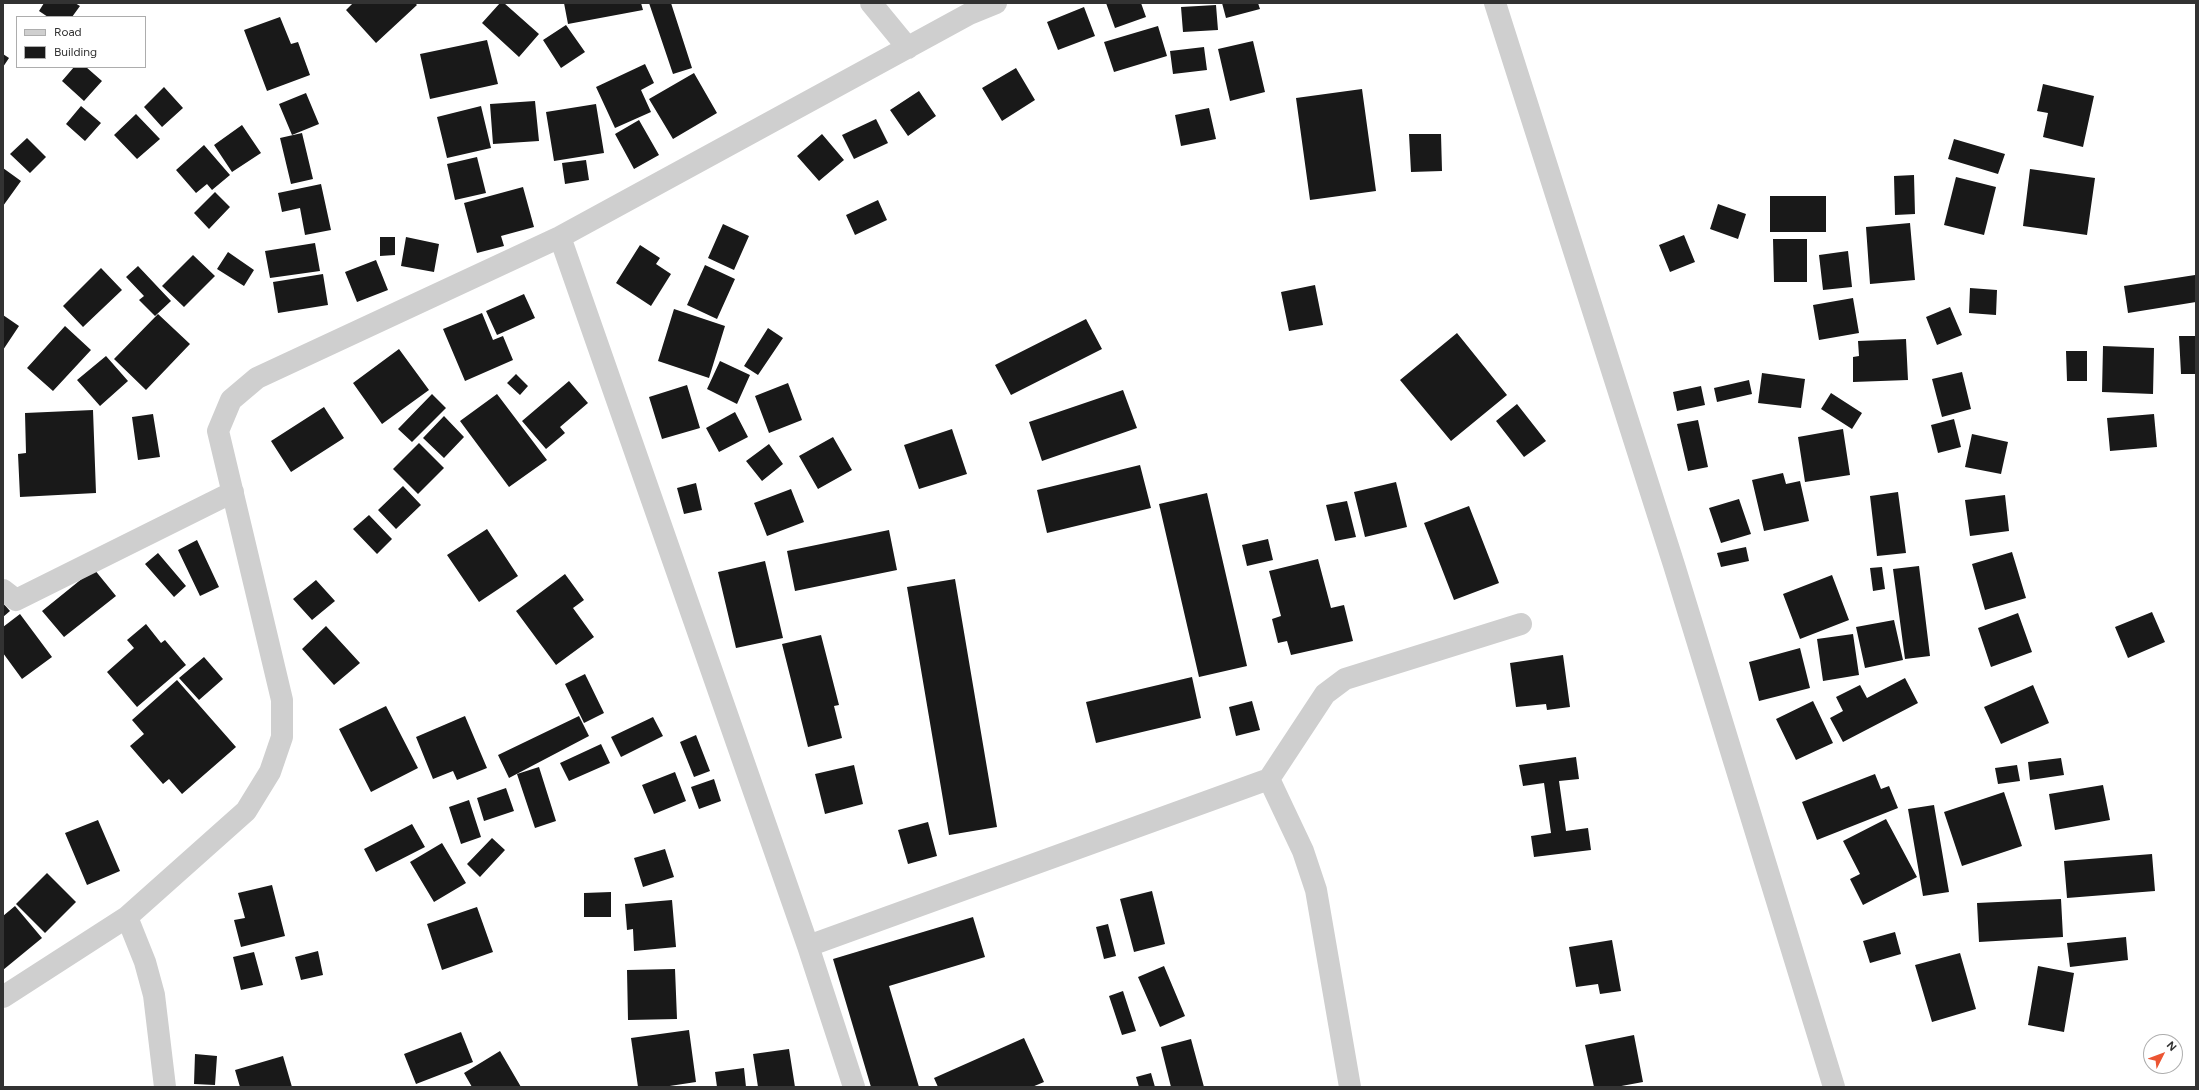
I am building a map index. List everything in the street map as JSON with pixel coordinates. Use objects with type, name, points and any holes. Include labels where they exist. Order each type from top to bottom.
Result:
[{"type":"street","points":[[871,3],[908,48]]},
{"type":"street","points":[[3,997],[127,917],[246,811],[270,772],[282,737],[282,700],[218,431],[231,400],[257,378],[560,237],[969,14],[996,3]]},
{"type":"street","points":[[1495,3],[1676,572],[1834,1087]]},
{"type":"street","points":[[560,237],[808,946],[854,1087]]},
{"type":"street","points":[[3,590],[16,600],[233,492]]},
{"type":"street","points":[[808,946],[1269,779],[1325,694],[1345,679],[1521,624]]},
{"type":"street","points":[[1269,779],[1303,851],[1316,890],[1350,1087]]},
{"type":"street","points":[[127,917],[145,962],[154,994],[165,1087]]},
{"type":"building","points":[[44,3],[75,3],[80,6],[73,16],[46,16],[39,11]]},
{"type":"building","points":[[353,3],[415,3],[417,5],[376,43],[346,10]]},
{"type":"building","points":[[500,3],[504,3],[539,34],[519,57],[482,23]]},
{"type":"building","points":[[564,3],[641,3],[643,10],[568,24]]},
{"type":"building","points":[[649,3],[671,3],[692,68],[673,74]]},
{"type":"building","points":[[1106,3],[1141,3],[1146,17],[1115,28]]},
{"type":"building","points":[[1222,3],[1258,3],[1260,9],[1226,18]]},
{"type":"building","points":[[1216,5],[1218,30],[1183,32],[1181,7]]},
{"type":"building","points":[[1084,7],[1095,36],[1058,50],[1047,22]]},
{"type":"building","points":[[280,17],[291,44],[298,42],[310,75],[267,91],[244,30]]},
{"type":"building","points":[[566,25],[585,52],[561,68],[543,40]]},
{"type":"building","points":[[1158,26],[1167,56],[1114,72],[1104,42]]},
{"type":"building","points":[[487,40],[498,84],[430,99],[420,54]]},
{"type":"building","points":[[1253,41],[1265,92],[1230,101],[1218,49]]},
{"type":"building","points":[[1204,47],[1207,70],[1173,74],[1170,51]]},
{"type":"building","points":[[3,54],[9,58],[3,67]]},
{"type":"building","points":[[645,64],[654,83],[641,90],[651,112],[615,128],[596,87]]},
{"type":"building","points":[[73,68],[87,68],[102,81],[84,101],[62,81]]},
{"type":"building","points":[[1016,68],[1035,100],[1002,121],[982,88]]},
{"type":"building","points":[[694,73],[717,113],[673,139],[649,99]]},
{"type":"building","points":[[2043,84],[2094,96],[2083,147],[2043,137],[2048,113],[2037,111]]},
{"type":"building","points":[[164,87],[183,108],[162,127],[144,107]]},
{"type":"building","points":[[1362,89],[1376,191],[1310,200],[1296,98]]},
{"type":"building","points":[[919,91],[936,116],[908,136],[890,110]]},
{"type":"building","points":[[306,93],[319,124],[292,135],[279,104]]},
{"type":"building","points":[[535,101],[539,141],[493,144],[490,104]]},
{"type":"building","points":[[596,104],[604,153],[554,161],[546,112]]},
{"type":"building","points":[[81,106],[101,123],[85,141],[66,124]]},
{"type":"building","points":[[481,106],[491,148],[447,158],[437,117]]},
{"type":"building","points":[[1209,108],[1216,139],[1181,146],[1175,115]]},
{"type":"building","points":[[136,114],[160,139],[137,159],[114,135]]},
{"type":"building","points":[[876,119],[888,143],[854,159],[842,135]]},
{"type":"building","points":[[639,120],[659,155],[634,169],[615,134]]},
{"type":"building","points":[[242,125],[261,153],[232,172],[214,145]]},
{"type":"building","points":[[302,133],[313,179],[291,184],[280,138]]},
{"type":"building","points":[[822,134],[844,160],[819,181],[797,156]]},
{"type":"building","points":[[1409,134],[1441,134],[1442,171],[1411,172]]},
{"type":"building","points":[[27,138],[46,157],[30,173],[10,154]]},
{"type":"building","points":[[1954,139],[2005,154],[1998,174],[1948,159]]},
{"type":"building","points":[[204,145],[230,175],[212,190],[207,184],[196,193],[176,170]]},
{"type":"building","points":[[477,157],[486,193],[455,200],[447,164]]},
{"type":"building","points":[[586,160],[589,180],[565,184],[562,163]]},
{"type":"building","points":[[3,168],[21,181],[3,206]]},
{"type":"building","points":[[2030,169],[2095,178],[2087,235],[2023,226]]},
{"type":"building","points":[[1914,175],[1915,214],[1895,215],[1894,176]]},
{"type":"building","points":[[1956,177],[1996,187],[1984,235],[1944,225]]},
{"type":"building","points":[[321,184],[331,230],[305,235],[300,208],[282,212],[278,193]]},
{"type":"building","points":[[523,187],[534,227],[501,236],[504,246],[477,253],[464,203]]},
{"type":"building","points":[[215,192],[230,207],[209,229],[194,213]]},
{"type":"building","points":[[1770,196],[1826,196],[1826,232],[1770,232]]},
{"type":"building","points":[[878,200],[887,220],[855,235],[846,215]]},
{"type":"building","points":[[1718,204],[1746,214],[1738,239],[1710,229]]},
{"type":"building","points":[[1910,223],[1915,280],[1870,284],[1866,227]]},
{"type":"building","points":[[723,224],[749,236],[734,270],[708,258]]},
{"type":"building","points":[[1684,235],[1695,262],[1670,272],[1659,245]]},
{"type":"building","points":[[380,237],[395,237],[395,255],[380,256]]},
{"type":"building","points":[[406,237],[439,244],[434,272],[401,266]]},
{"type":"building","points":[[1773,239],[1807,239],[1807,282],[1774,282]]},
{"type":"building","points":[[315,243],[320,271],[270,278],[265,251]]},
{"type":"building","points":[[640,245],[660,258],[656,264],[671,274],[651,306],[616,283]]},
{"type":"building","points":[[1848,251],[1852,287],[1823,290],[1819,255]]},
{"type":"building","points":[[228,252],[254,270],[244,286],[217,269]]},
{"type":"building","points":[[193,255],[215,276],[184,307],[162,286]]},
{"type":"building","points":[[376,260],[388,290],[357,302],[345,272]]},
{"type":"building","points":[[705,265],[735,279],[717,319],[687,305]]},
{"type":"building","points":[[138,266],[171,301],[155,316],[139,300],[144,296],[126,277]]},
{"type":"building","points":[[101,268],[122,290],[83,327],[63,306]]},
{"type":"building","points":[[323,274],[328,305],[278,313],[273,282]]},
{"type":"building","points":[[2195,275],[2196,302],[2128,313],[2124,286]]},
{"type":"building","points":[[1315,285],[1323,325],[1289,331],[1281,292]]},
{"type":"building","points":[[1970,288],[1997,290],[1996,315],[1969,313]]},
{"type":"building","points":[[524,294],[535,318],[497,335],[486,311]]},
{"type":"building","points":[[1853,298],[1859,333],[1819,340],[1813,305]]},
{"type":"building","points":[[1950,307],[1962,335],[1937,345],[1926,317]]},
{"type":"building","points":[[674,309],[725,326],[709,378],[658,361]]},
{"type":"building","points":[[482,313],[493,340],[503,336],[513,360],[465,381],[443,329]]},
{"type":"building","points":[[158,314],[190,344],[146,390],[114,359]]},
{"type":"building","points":[[3,315],[19,326],[3,350]]},
{"type":"building","points":[[1086,319],[1102,349],[1011,395],[995,365]]},
{"type":"building","points":[[65,326],[91,350],[53,391],[27,368]]},
{"type":"building","points":[[768,328],[783,338],[758,375],[744,366]]},
{"type":"building","points":[[1457,333],[1507,395],[1451,441],[1400,380]]},
{"type":"building","points":[[2179,336],[2196,336],[2196,374],[2181,374]]},
{"type":"building","points":[[1906,339],[1908,380],[1853,382],[1853,357],[1859,356],[1858,341]]},
{"type":"building","points":[[2103,346],[2154,348],[2153,394],[2102,392]]},
{"type":"building","points":[[399,349],[429,390],[382,424],[353,383]]},
{"type":"building","points":[[2066,351],[2087,351],[2087,381],[2067,381]]},
{"type":"building","points":[[106,356],[128,381],[100,406],[77,380]]},
{"type":"building","points":[[720,361],[750,375],[737,404],[707,389]]},
{"type":"building","points":[[1962,372],[1971,409],[1942,417],[1932,379]]},
{"type":"building","points":[[1762,373],[1805,379],[1801,408],[1758,403]]},
{"type":"building","points":[[516,374],[528,386],[520,395],[507,383]]},
{"type":"building","points":[[1749,380],[1752,394],[1717,402],[1714,388]]},
{"type":"building","points":[[569,381],[588,403],[560,427],[565,433],[546,449],[522,421]]},
{"type":"building","points":[[788,383],[802,420],[769,433],[755,396]]},
{"type":"building","points":[[687,385],[700,428],[662,439],[649,397]]},
{"type":"building","points":[[1701,386],[1705,405],[1677,411],[1673,392]]},
{"type":"building","points":[[1123,390],[1137,428],[1042,461],[1029,422]]},
{"type":"building","points":[[1831,393],[1862,413],[1852,429],[1821,409]]},
{"type":"building","points":[[432,394],[446,408],[412,442],[398,429]]},
{"type":"building","points":[[497,394],[547,460],[509,487],[460,421]]},
{"type":"building","points":[[1517,404],[1546,441],[1524,457],[1496,421]]},
{"type":"building","points":[[324,407],[344,438],[291,472],[271,441]]},
{"type":"building","points":[[93,410],[96,493],[20,497],[18,454],[26,453],[25,413]]},
{"type":"building","points":[[735,412],[748,437],[719,452],[706,428]]},
{"type":"building","points":[[153,414],[160,457],[138,460],[132,417]]},
{"type":"building","points":[[2154,414],[2157,447],[2110,451],[2107,418]]},
{"type":"building","points":[[444,416],[464,437],[444,458],[423,438]]},
{"type":"building","points":[[1954,419],[1961,447],[1938,453],[1931,425]]},
{"type":"building","points":[[1698,420],[1708,467],[1688,471],[1677,424]]},
{"type":"building","points":[[952,429],[967,474],[919,489],[904,445]]},
{"type":"building","points":[[1843,429],[1850,475],[1805,482],[1798,437]]},
{"type":"building","points":[[1972,434],[2008,442],[2001,474],[1965,467]]},
{"type":"building","points":[[833,437],[852,470],[818,489],[799,456]]},
{"type":"building","points":[[419,443],[444,468],[418,494],[393,469]]},
{"type":"building","points":[[769,444],[783,464],[762,481],[746,461]]},
{"type":"building","points":[[1140,465],[1151,508],[1047,533],[1037,490]]},
{"type":"building","points":[[1783,473],[1786,484],[1800,481],[1809,521],[1764,531],[1752,480]]},
{"type":"building","points":[[1396,482],[1407,527],[1365,537],[1354,492]]},
{"type":"building","points":[[696,483],[702,510],[684,514],[677,488]]},
{"type":"building","points":[[403,486],[421,505],[396,529],[378,510]]},
{"type":"building","points":[[791,489],[804,522],[767,536],[754,503]]},
{"type":"building","points":[[1898,492],[1906,553],[1877,556],[1870,496]]},
{"type":"building","points":[[1207,493],[1247,666],[1199,677],[1159,504]]},
{"type":"building","points":[[2005,495],[2009,531],[1970,536],[1965,500]]},
{"type":"building","points":[[1739,499],[1751,534],[1721,543],[1709,508]]},
{"type":"building","points":[[1347,501],[1356,537],[1335,541],[1326,505]]},
{"type":"building","points":[[1469,506],[1499,583],[1454,600],[1424,523]]},
{"type":"building","points":[[369,515],[392,539],[377,554],[353,529]]},
{"type":"building","points":[[487,529],[518,576],[479,602],[447,555]]},
{"type":"building","points":[[889,530],[897,570],[795,591],[787,551]]},
{"type":"building","points":[[1268,539],[1273,560],[1247,566],[1242,545]]},
{"type":"building","points":[[197,540],[219,587],[200,596],[178,550]]},
{"type":"building","points":[[1746,547],[1749,561],[1721,567],[1717,553]]},
{"type":"building","points":[[2012,552],[2026,598],[1985,610],[1972,564]]},
{"type":"building","points":[[158,553],[186,586],[174,597],[145,564]]},
{"type":"building","points":[[1318,559],[1331,608],[1344,605],[1353,641],[1291,655],[1287,641],[1278,643],[1272,619],[1281,616],[1269,571]]},
{"type":"building","points":[[765,561],[783,638],[736,648],[718,572]]},
{"type":"building","points":[[1919,566],[1930,656],[1905,659],[1893,569]]},
{"type":"building","points":[[1882,567],[1885,589],[1873,591],[1870,568]]},
{"type":"building","points":[[94,569],[116,596],[64,637],[42,611]]},
{"type":"building","points":[[565,574],[584,600],[573,608],[594,637],[556,665],[516,611]]},
{"type":"building","points":[[1832,575],[1849,620],[1800,639],[1783,594]]},
{"type":"building","points":[[955,579],[997,827],[949,835],[907,587]]},
{"type":"building","points":[[316,580],[335,601],[312,620],[293,599]]},
{"type":"building","points":[[3,603],[10,611],[3,617]]},
{"type":"building","points":[[2152,612],[2165,642],[2128,658],[2115,627]]},
{"type":"building","points":[[2018,613],[2032,652],[1991,667],[1978,628]]},
{"type":"building","points":[[20,614],[52,657],[22,679],[3,653],[3,627]]},
{"type":"building","points":[[1894,620],[1903,660],[1865,668],[1856,627]]},
{"type":"building","points":[[146,624],[161,643],[165,640],[186,665],[137,707],[107,672],[134,648],[127,640]]},
{"type":"building","points":[[326,626],[360,663],[334,685],[302,649]]},
{"type":"building","points":[[1853,634],[1859,675],[1823,681],[1817,639]]},
{"type":"building","points":[[821,635],[839,705],[834,706],[842,738],[808,747],[782,644]]},
{"type":"building","points":[[1800,648],[1810,688],[1759,701],[1749,662]]},
{"type":"building","points":[[1563,655],[1570,707],[1547,710],[1546,704],[1516,707],[1510,663]]},
{"type":"building","points":[[204,657],[223,679],[199,700],[179,678]]},
{"type":"building","points":[[585,674],[604,713],[584,723],[565,684]]},
{"type":"building","points":[[1192,677],[1201,718],[1096,743],[1086,702]]},
{"type":"building","points":[[1905,678],[1918,703],[1843,742],[1830,718],[1843,711],[1836,697],[1860,685],[1867,698]]},
{"type":"building","points":[[177,680],[236,747],[182,794],[169,779],[163,784],[130,746],[144,734],[132,720]]},
{"type":"building","points":[[2033,685],[2049,723],[2001,744],[1984,707]]},
{"type":"building","points":[[1252,701],[1260,730],[1236,736],[1229,707]]},
{"type":"building","points":[[1813,701],[1833,743],[1796,760],[1776,719]]},
{"type":"building","points":[[386,706],[418,768],[371,792],[339,729]]},
{"type":"building","points":[[465,716],[487,768],[457,780],[453,771],[433,779],[416,737]]},
{"type":"building","points":[[579,716],[589,736],[509,778],[498,755]]},
{"type":"building","points":[[653,717],[663,736],[621,757],[611,737]]},
{"type":"building","points":[[696,735],[710,771],[694,777],[680,742]]},
{"type":"building","points":[[601,744],[610,763],[569,781],[560,763]]},
{"type":"building","points":[[1576,757],[1579,779],[1559,781],[1566,831],[1588,828],[1591,850],[1534,857],[1531,836],[1551,833],[1544,783],[1523,786],[1519,765]]},
{"type":"building","points":[[2061,758],[2064,775],[2030,780],[2028,762]]},
{"type":"building","points":[[854,765],[863,804],[825,814],[815,774]]},
{"type":"building","points":[[2017,765],[2020,781],[1998,784],[1995,768]]},
{"type":"building","points":[[539,767],[556,821],[535,828],[517,774]]},
{"type":"building","points":[[675,772],[686,801],[654,814],[642,785]]},
{"type":"building","points":[[1875,774],[1881,789],[1889,786],[1898,808],[1817,840],[1802,802]]},
{"type":"building","points":[[714,779],[721,801],[699,809],[691,787]]},
{"type":"building","points":[[2103,785],[2110,820],[2055,830],[2049,794]]},
{"type":"building","points":[[506,788],[514,811],[484,821],[477,798]]},
{"type":"building","points":[[2004,792],[2022,846],[1962,866],[1944,812]]},
{"type":"building","points":[[469,800],[481,837],[461,844],[449,807]]},
{"type":"building","points":[[1934,805],[1949,892],[1923,896],[1908,809]]},
{"type":"building","points":[[1886,819],[1917,877],[1863,905],[1850,879],[1860,874],[1843,841]]},
{"type":"building","points":[[98,820],[120,871],[87,885],[65,833]]},
{"type":"building","points":[[928,822],[937,856],[908,864],[898,830]]},
{"type":"building","points":[[412,824],[425,847],[376,872],[364,849]]},
{"type":"building","points":[[492,838],[505,850],[480,877],[467,864]]},
{"type":"building","points":[[442,843],[466,883],[434,902],[410,862]]},
{"type":"building","points":[[665,849],[674,877],[643,887],[634,858]]},
{"type":"building","points":[[2152,854],[2155,891],[2067,898],[2064,861]]},
{"type":"building","points":[[47,873],[76,902],[45,933],[16,904]]},
{"type":"building","points":[[272,885],[285,936],[241,947],[234,920],[245,918],[238,893]]},
{"type":"building","points":[[1152,891],[1165,944],[1134,952],[1120,899]]},
{"type":"building","points":[[611,892],[611,917],[584,917],[584,893]]},
{"type":"building","points":[[2061,899],[2063,937],[1979,942],[1977,903]]},
{"type":"building","points":[[672,900],[676,947],[634,951],[633,929],[627,930],[625,904]]},
{"type":"building","points":[[15,906],[42,938],[3,970],[3,916]]},
{"type":"building","points":[[477,907],[493,952],[442,970],[427,924]]},
{"type":"building","points":[[973,917],[985,957],[889,986],[919,1087],[871,1087],[833,959]]},
{"type":"building","points":[[1108,924],[1116,956],[1104,959],[1096,927]]},
{"type":"building","points":[[1895,932],[1901,954],[1870,963],[1863,941]]},
{"type":"building","points":[[2126,937],[2128,960],[2070,967],[2067,943]]},
{"type":"building","points":[[1612,940],[1621,991],[1600,994],[1598,984],[1576,987],[1569,947]]},
{"type":"building","points":[[318,951],[323,975],[301,980],[295,957]]},
{"type":"building","points":[[254,952],[263,985],[241,990],[233,957]]},
{"type":"building","points":[[1960,953],[1976,1009],[1932,1022],[1915,965]]},
{"type":"building","points":[[1164,966],[1185,1016],[1160,1027],[1138,977]]},
{"type":"building","points":[[2038,966],[2074,973],[2064,1032],[2028,1025]]},
{"type":"building","points":[[675,969],[677,1019],[628,1020],[627,970]]},
{"type":"building","points":[[1123,991],[1136,1031],[1122,1035],[1109,996]]},
{"type":"building","points":[[689,1030],[696,1082],[663,1087],[638,1087],[631,1038]]},
{"type":"building","points":[[461,1032],[473,1062],[416,1084],[404,1054]]},
{"type":"building","points":[[1634,1035],[1643,1082],[1616,1087],[1594,1087],[1585,1045]]},
{"type":"building","points":[[1024,1038],[1044,1082],[1032,1087],[938,1087],[934,1078]]},
{"type":"building","points":[[1191,1039],[1204,1087],[1171,1087],[1161,1047]]},
{"type":"building","points":[[789,1049],[795,1087],[758,1087],[753,1054]]},
{"type":"building","points":[[500,1051],[521,1087],[472,1087],[464,1073]]},
{"type":"building","points":[[195,1054],[217,1056],[215,1085],[194,1084]]},
{"type":"building","points":[[283,1056],[292,1087],[240,1087],[235,1070]]},
{"type":"building","points":[[744,1068],[746,1087],[717,1087],[715,1072]]},
{"type":"building","points":[[1151,1073],[1155,1087],[1139,1087],[1136,1077]]}]
